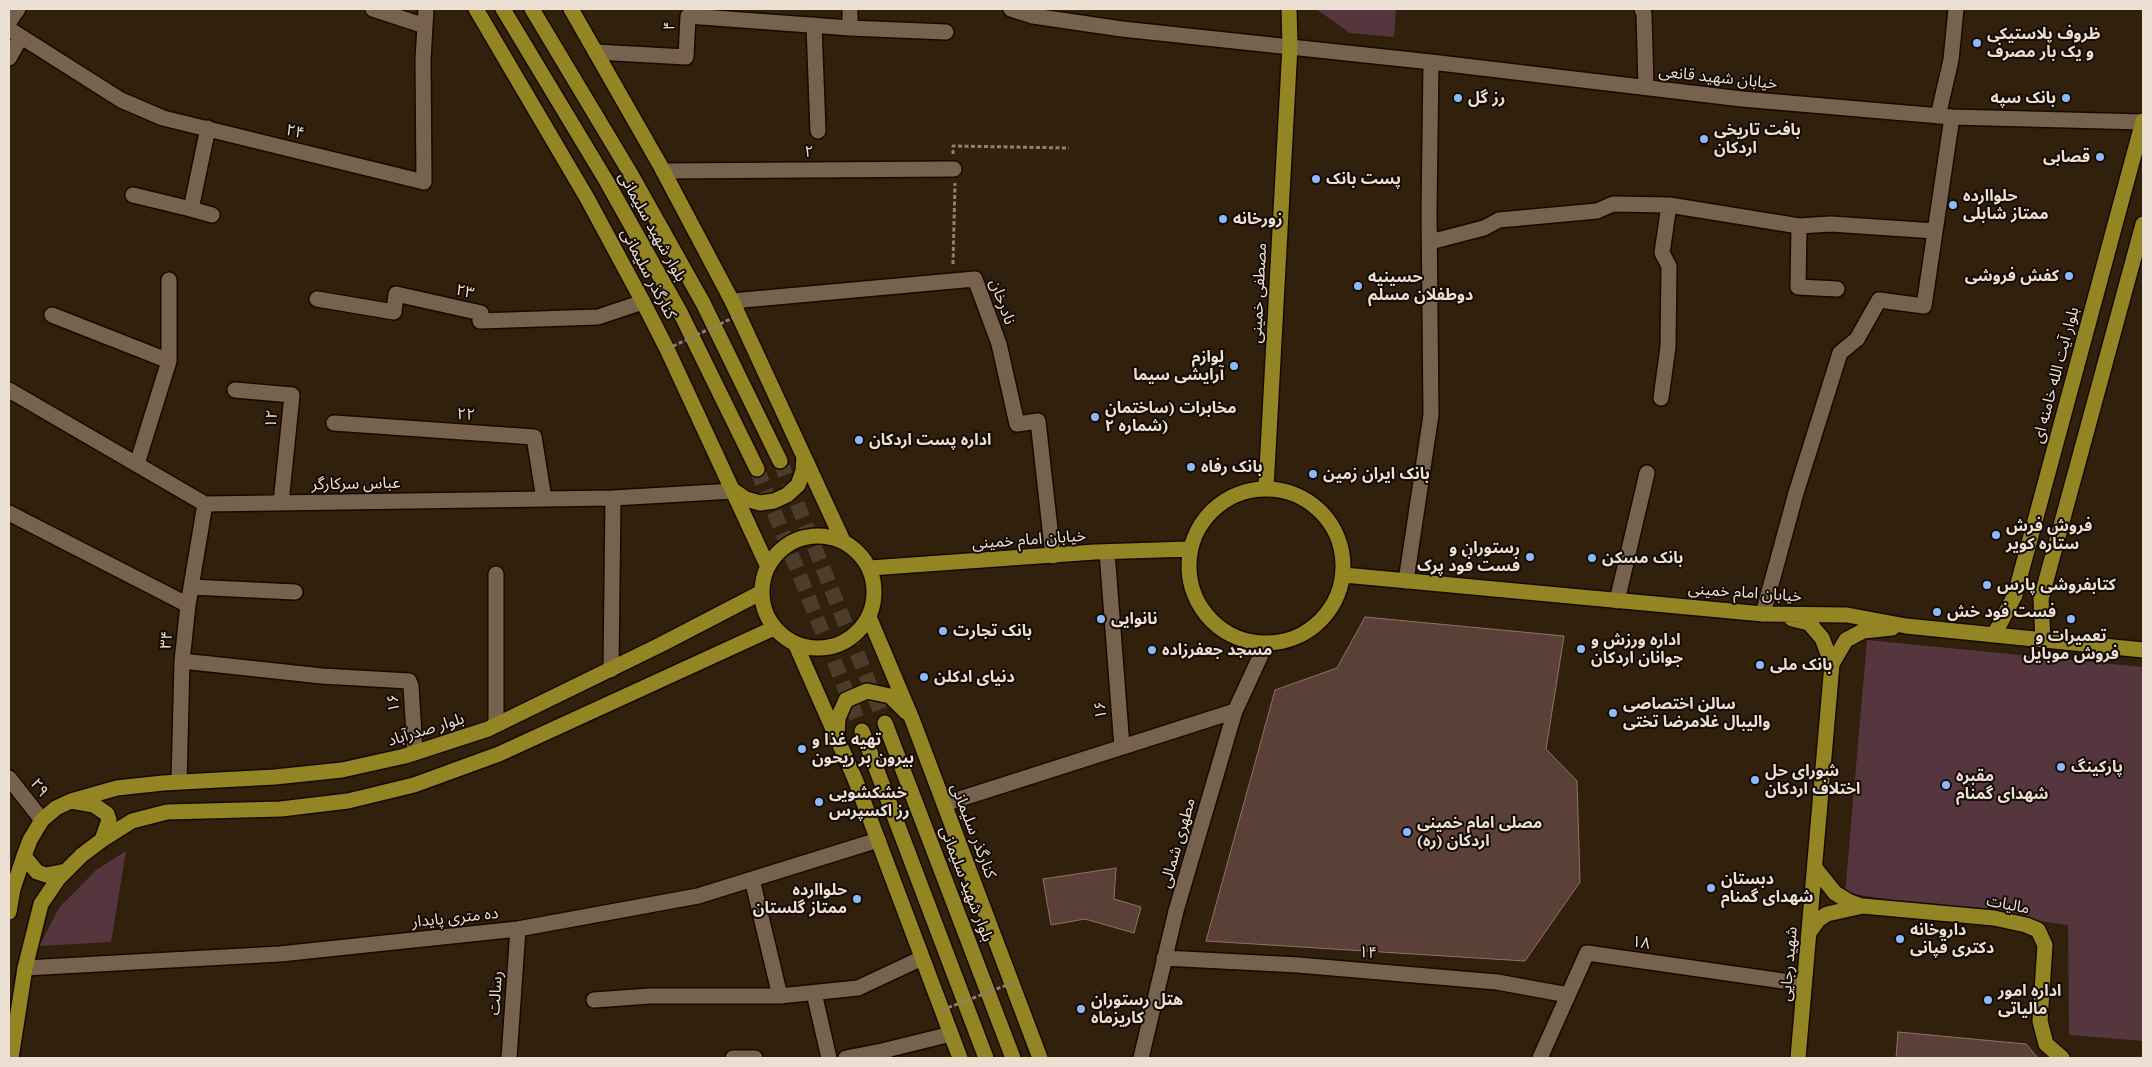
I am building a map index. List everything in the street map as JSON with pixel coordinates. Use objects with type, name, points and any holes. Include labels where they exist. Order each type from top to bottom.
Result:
[{"type":"main road","name":"کنارگذر سلیمانی","points":[[476,9],[587,198],[643,302],[734,491],[768,567]]},
{"type":"main road","name":"بلوار شهید سلیمانی","points":[[503,9],[607,182],[681,314],[757,469]]},
{"type":"main road","name":"بلوار شهید سلیمانی","points":[[532,9],[629,172],[703,303],[780,461]]},
{"type":"main road","points":[[570,9],[664,171],[732,301],[843,541]]},
{"type":"main road","name":"مصطفی خمینی","points":[[1266,488],[1290,46],[1289,9]]},
{"type":"main road","name":"بلوار آیت الله خامنه ای","points":[[1994,635],[2015,595],[2143,122]]},
{"type":"main road","points":[[2043,640],[2041,599],[2143,224]]},
{"type":"main road","points":[[734,491],[746,499],[760,503],[774,502],[787,495],[798,485],[803,471],[804,457]]},
{"type":"main road","points":[[1266,488],[1292,493],[1315,505],[1333,525],[1343,549],[1344,575],[1338,597],[1326,616],[1309,631],[1289,641],[1266,644],[1243,640],[1222,630],[1205,615],[1194,594],[1188,572],[1190,549],[1200,525],[1218,506],[1240,493],[1266,488]]},
{"type":"main road","points":[[826,536],[843,541],[859,552],[870,568],[875,596],[869,617],[863,627],[849,640],[831,647],[813,648],[795,643],[774,628],[765,610],[762,592],[768,567],[778,553],[792,542],[809,537],[826,536]]},
{"type":"main road","name":"خیابان امام خمینی","points":[[870,568],[1107,552],[1190,549]]},
{"type":"main road","name":"خیابان امام خمینی","points":[[1344,575],[1763,614],[1847,615],[1906,626],[2143,650]]},
{"type":"main road","name":"بلوار صدرآباد","points":[[71,801],[117,788],[179,782],[275,777],[342,770],[415,752],[496,725],[611,670],[762,592]]},
{"type":"main road","points":[[1778,615],[1809,623],[1822,638],[1832,664]]},
{"type":"main road","name":"کنارگذر سلیمانی","points":[[869,617],[912,719],[1040,1058]]},
{"type":"main road","points":[[1832,664],[1846,640],[1863,631],[1906,626]]},
{"type":"main road","points":[[11,1058],[25,968],[41,904],[66,871],[102,840],[132,821],[167,812],[281,809],[348,801],[414,785],[499,754],[774,628]]},
{"type":"main road","points":[[795,643],[837,738],[878,840],[960,1058]]},
{"type":"main road","name":"شهید رجایی","points":[[1798,1058],[1832,664]]},
{"type":"main road","points":[[837,738],[838,718],[846,700],[866,691],[890,696],[912,719]]},
{"type":"main road","name":"بلوار شهید سلیمانی","points":[[885,723],[1013,1058]]},
{"type":"main road","points":[[862,731],[986,1058]]},
{"type":"main road","points":[[9,912],[10,895],[30,840],[42,820],[56,808],[71,801],[94,805],[107,814],[109,820],[102,840]]},
{"type":"main road","points":[[24,856],[37,872],[46,875],[66,871]]},
{"type":"main road","points":[[1815,868],[1835,893],[1848,901],[1863,906]]},
{"type":"main road","points":[[1809,934],[1818,920],[1827,914],[1863,906]]},
{"type":"main road","name":"مالیات","points":[[1863,906],[1994,918],[2026,925],[2038,930],[2044,945],[2040,1021],[2046,1044],[2062,1058]]},
{"type":"street","points":[[9,22],[18,9]]},
{"type":"street","points":[[373,9],[425,26]]},
{"type":"street","name":"۲۴","points":[[15,33],[121,100],[163,118],[424,182],[423,59],[426,9]]},
{"type":"street","points":[[850,9],[850,28]]},
{"type":"street","name":"خیابان شهید قانعی","points":[[1011,9],[1033,16],[1122,29],[1290,46],[1742,99],[1945,116],[2143,122]]},
{"type":"street","points":[[1642,9],[1644,14],[1646,87]]},
{"type":"street","points":[[1763,614],[1796,494],[1840,353],[1857,339],[1879,300],[1924,306],[1935,231],[1956,9]]},
{"type":"street","name":"۴","points":[[596,52],[686,57],[688,16],[850,28],[946,32]]},
{"type":"street","points":[[814,25],[818,131]]},
{"type":"street","points":[[9,58],[15,33]]},
{"type":"street","points":[[1406,581],[1431,415],[1431,62]]},
{"type":"street","points":[[191,209],[208,128]]},
{"type":"street","name":"۲","points":[[664,171],[954,169]]},
{"type":"street","points":[[133,195],[212,215]]},
{"type":"street","points":[[1430,242],[1484,228],[1499,220],[1597,211],[1613,204],[1669,205],[1799,226],[1831,224],[1935,231]]},
{"type":"street","points":[[1661,398],[1668,347],[1669,266],[1662,253],[1669,205]]},
{"type":"street","points":[[1799,226],[1798,287],[1837,290]]},
{"type":"street","name":"نادرخان","points":[[732,301],[976,279],[998,344],[1018,424],[1038,422],[1053,556]]},
{"type":"street","points":[[136,464],[169,361],[169,280]]},
{"type":"street","name":"۲۳","points":[[317,299],[394,312],[396,294],[481,313],[480,321],[598,317],[643,302]]},
{"type":"street","points":[[52,315],[169,361]]},
{"type":"street","points":[[9,390],[204,504]]},
{"type":"street","name":"۱۲","points":[[235,390],[292,394],[281,503]]},
{"type":"street","name":"۲۲","points":[[334,423],[534,437],[544,499]]},
{"type":"street","points":[[1617,601],[1648,473]]},
{"type":"street","name":"عباس سرکارگر","points":[[204,504],[613,498],[734,491]]},
{"type":"street","points":[[611,670],[613,498]]},
{"type":"street","name":"۳۴","points":[[179,782],[182,661],[188,605],[204,504]]},
{"type":"street","points":[[9,513],[188,605]]},
{"type":"street","name":"۱۶","points":[[1107,552],[1122,747]]},
{"type":"street","points":[[496,574],[496,725]]},
{"type":"street","points":[[191,587],[295,592]]},
{"type":"street","name":"مطهری شمالی","points":[[1141,1058],[1164,958],[1235,711],[1266,644]]},
{"type":"street","name":"۱۶","points":[[182,661],[322,676],[409,681],[411,686],[415,752]]},
{"type":"street","points":[[944,804],[1235,711]]},
{"type":"street","name":"۲۹","points":[[9,778],[42,820]]},
{"type":"street","name":"ده متری پایدار","points":[[25,968],[280,954],[518,930],[698,896],[878,840]]},
{"type":"street","points":[[752,879],[780,996]]},
{"type":"street","name":"رسالت","points":[[509,1058],[518,930]]},
{"type":"street","name":"۱۸","points":[[1540,1058],[1587,953],[1804,984]]},
{"type":"street","points":[[594,1000],[650,996],[780,996],[858,988],[922,958]]},
{"type":"street","name":"۱۴","points":[[1164,958],[1298,965],[1497,982],[1568,995]]},
{"type":"street","points":[[814,992],[829,1058]]},
{"type":"street","points":[[846,1058],[883,1055],[950,1034]]},
{"type":"street","points":[[733,1058],[755,1058]]},
{"type":"path","points":[[952,280],[953,146],[1069,148]]},
{"type":"path","points":[[667,349],[739,315]]},
{"type":"path","points":[[942,1010],[1012,983]]},
{"type":"shaded area","points":[[1316,9],[1396,9],[1394,37],[1350,33]]},
{"type":"shaded area","points":[[1867,640],[2143,667],[2143,1041],[2069,1035],[2068,925],[1845,893]]},
{"type":"shaded area","points":[[126,851],[111,942],[39,946],[59,908],[96,870]]},
{"type":"building","name":"مصلی امام خمینی (ره) اردکان","points":[[1365,617],[1564,636],[1546,749],[1577,781],[1580,882],[1525,961],[1206,941],[1275,690],[1337,668]]},
{"type":"building","points":[[1116,868],[1114,899],[1141,907],[1134,933],[1085,919],[1051,925],[1043,879]]},
{"type":"building","points":[[1898,1032],[2026,1044],[2038,1058],[1896,1058]]},
{"type":"tunnel","points":[[780,461],[885,723]]},
{"type":"tunnel","points":[[757,469],[862,731]]},
{"type":"place","name":"ظروف پلاستیکی و یک بار مصرف","points":[[1977,43]]},
{"type":"place","name":"رز گل","points":[[1458,98]]},
{"type":"place","name":"بانک سپه","points":[[2066,98]]},
{"type":"place","name":"بافت تاریخی اردکان","points":[[1704,139]]},
{"type":"place","name":"قصابی","points":[[2100,157]]},
{"type":"place","name":"پست بانک","points":[[1316,179]]},
{"type":"place","name":"حلواارده ممتاز شابلی","points":[[1953,205]]},
{"type":"place","name":"زورخانه","points":[[1223,219]]},
{"type":"place","name":"کفش فروشی","points":[[2069,276]]},
{"type":"place","name":"حسینیه دوطفلان مسلم","points":[[1358,286]]},
{"type":"place","name":"لوازم آرایشی سیما","points":[[1234,366]]},
{"type":"place","name":"مخابرات (ساختمان شماره ۲)","points":[[1095,417]]},
{"type":"place","name":"اداره پست اردکان","points":[[859,440]]},
{"type":"place","name":"بانک رفاه","points":[[1191,467]]},
{"type":"place","name":"بانک ایران زمین","points":[[1313,474]]},
{"type":"place","name":"فروش فرش ستاره کویر","points":[[1996,535]]},
{"type":"place","name":"رستوران و فست فود پرک","points":[[1530,557]]},
{"type":"place","name":"بانک مسکن","points":[[1592,558]]},
{"type":"place","name":"کتابفروشی پارس","points":[[1987,585]]},
{"type":"place","name":"فست فود خش","points":[[1937,612]]},
{"type":"place","name":"نانوایی","points":[[1101,619]]},
{"type":"place","name":"تعمیرات و فروش موبایل","points":[[2071,619]]},
{"type":"place","name":"بانک تجارت","points":[[943,631]]},
{"type":"place","name":"اداره ورزش و جوانان اردکان","points":[[1581,649]]},
{"type":"place","name":"مسجد جعفرزاده","points":[[1152,650]]},
{"type":"place","name":"بانک ملی","points":[[1760,665]]},
{"type":"place","name":"دنیای ادکلن","points":[[924,677]]},
{"type":"place","name":"سالن اختصاصی والیبال غلامرضا تختی","points":[[1613,713]]},
{"type":"place","name":"تهیه غذا و بیرون بر ریحون","points":[[802,749]]},
{"type":"place","name":"پارکینگ","points":[[2061,767]]},
{"type":"place","name":"شورای حل اختلاف اردکان","points":[[1755,780]]},
{"type":"place","name":"مقبره شهدای گمنام","points":[[1946,785]]},
{"type":"place","name":"خشکشویی رز اکسپرس","points":[[819,802]]},
{"type":"place","name":"مصلی امام خمینی (ره) اردکان","points":[[1407,832]]},
{"type":"place","name":"دبستان شهدای گمنام","points":[[1711,888]]},
{"type":"place","name":"حلواارده ممتاز گلستان","points":[[857,899]]},
{"type":"place","name":"داروخانه دکتری قپانی","points":[[1900,939]]},
{"type":"place","name":"اداره امور مالیاتی","points":[[1988,1000]]},
{"type":"place","name":"هتل رستوران کاریزماه","points":[[1081,1009]]}]
